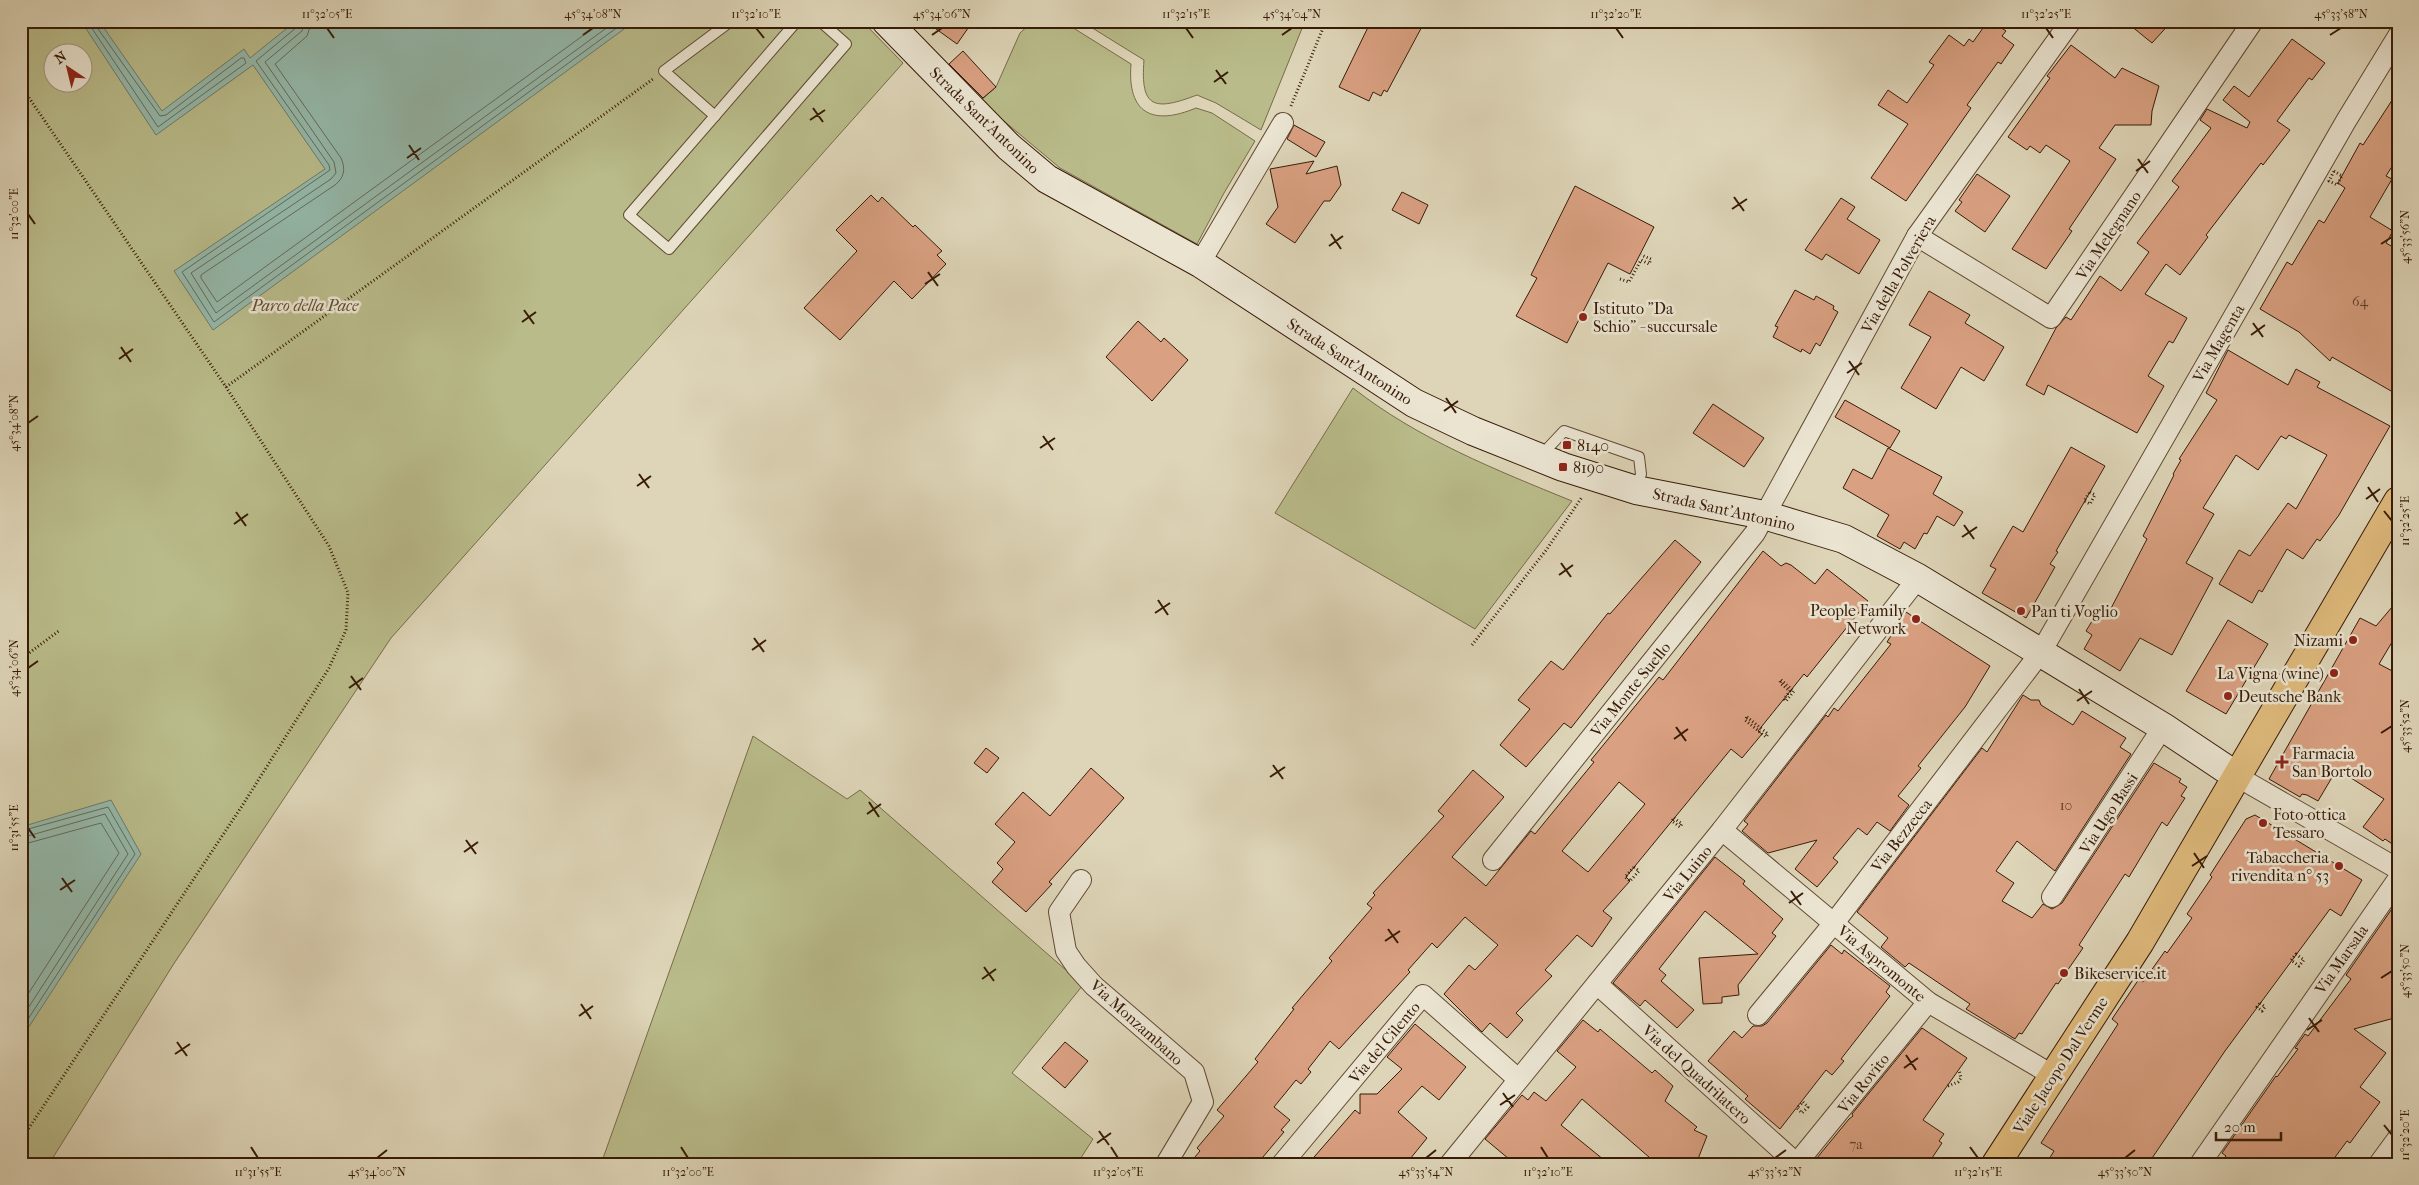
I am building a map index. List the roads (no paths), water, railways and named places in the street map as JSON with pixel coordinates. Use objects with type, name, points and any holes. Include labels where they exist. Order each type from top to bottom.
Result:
[{"type":"main road","name":"Strada Sant'Antonino","points":[[886,21],[1009,148],[1047,179],[1200,264],[1414,403],[1473,431],[1543,459],[1636,490],[1764,515],[1844,539],[1918,578],[2041,652],[2163,727],[2238,777]]},
{"type":"main road","name":"Viale Jacopo Dal Verme","points":[[1996,1164],[2140,942],[2398,501]]},
{"type":"street","name":"Via della Polveriera","points":[[1764,515],[1917,236],[2070,21]]},
{"type":"street","name":"Via Melegnano","points":[[1917,236],[2051,318],[2253,21]]},
{"type":"street","name":"Via Magenta","points":[[2041,652],[2341,130],[2398,36]]},
{"type":"street","points":[[1200,264],[1283,123]]},
{"type":"street","name":"Via Monte Suello","points":[[1493,860],[1755,533],[1764,515]]},
{"type":"street","name":"Via Luino","points":[[1460,1160],[1518,1079],[1722,830],[1918,578]]},
{"type":"street","name":"Via Bezzecca","points":[[1758,1015],[1834,923],[2041,652]]},
{"type":"street","name":"Via Ugo Bassi","points":[[2052,897],[2163,727]]},
{"type":"street","points":[[2238,777],[2398,870]]},
{"type":"street","name":"Via Aspromonte","points":[[1722,830],[1928,1002],[2054,1076]]},
{"type":"street","name":"Via Marsala","points":[[2200,1164],[2398,879]]},
{"type":"street","name":"Via Monzambano","points":[[1081,880],[1059,912],[1066,952],[1094,986],[1194,1072],[1201,1095],[1203,1102],[1166,1164]]},
{"type":"street","name":"Via del Quadrilatero","points":[[1597,984],[1797,1164]]},
{"type":"street","name":"Via del Cilento","points":[[1282,1164],[1423,995],[1518,1079]]},
{"type":"street","name":"Via Rovito","points":[[1797,1164],[1928,1002]]},
{"type":"street","points":[[2378,1164],[2398,1138]]},
{"type":"lane","points":[[715,116],[664,71],[730,21]]},
{"type":"lane","points":[[797,21],[629,215],[669,249],[846,44],[820,21]]},
{"type":"water","points":[[81,21],[99,21],[162,111],[244,49],[250,58],[296,21],[635,21],[213,330],[174,271],[325,169],[253,65],[156,135]]},
{"type":"water","points":[[111,800],[141,854],[21,1039],[21,827]]},
{"type":"place","name":"Istituto \"Da Schio\" - succursale","points":[[1583,317]]},
{"type":"place","name":"8140","points":[[1567,445]]},
{"type":"place","name":"8190","points":[[1563,467]]},
{"type":"place","name":"Pan ti Voglio","points":[[2021,611]]},
{"type":"place","name":"People Family Network","points":[[1916,619]]},
{"type":"place","name":"Nizami","points":[[2353,640]]},
{"type":"place","name":"La Vigna (wine)","points":[[2334,673]]},
{"type":"place","name":"Deutsche Bank","points":[[2228,696]]},
{"type":"place","name":"Farmacia San Bortolo","points":[[2282,762]]},
{"type":"place","name":"Foto-ottica Tessaro","points":[[2263,823]]},
{"type":"place","name":"Tabaccheria rivendita n° 53","points":[[2339,866]]},
{"type":"place","name":"Bikeservice.it","points":[[2064,973]]},
{"type":"park label","name":"Parco della Pace","points":[[305,305]]}]
